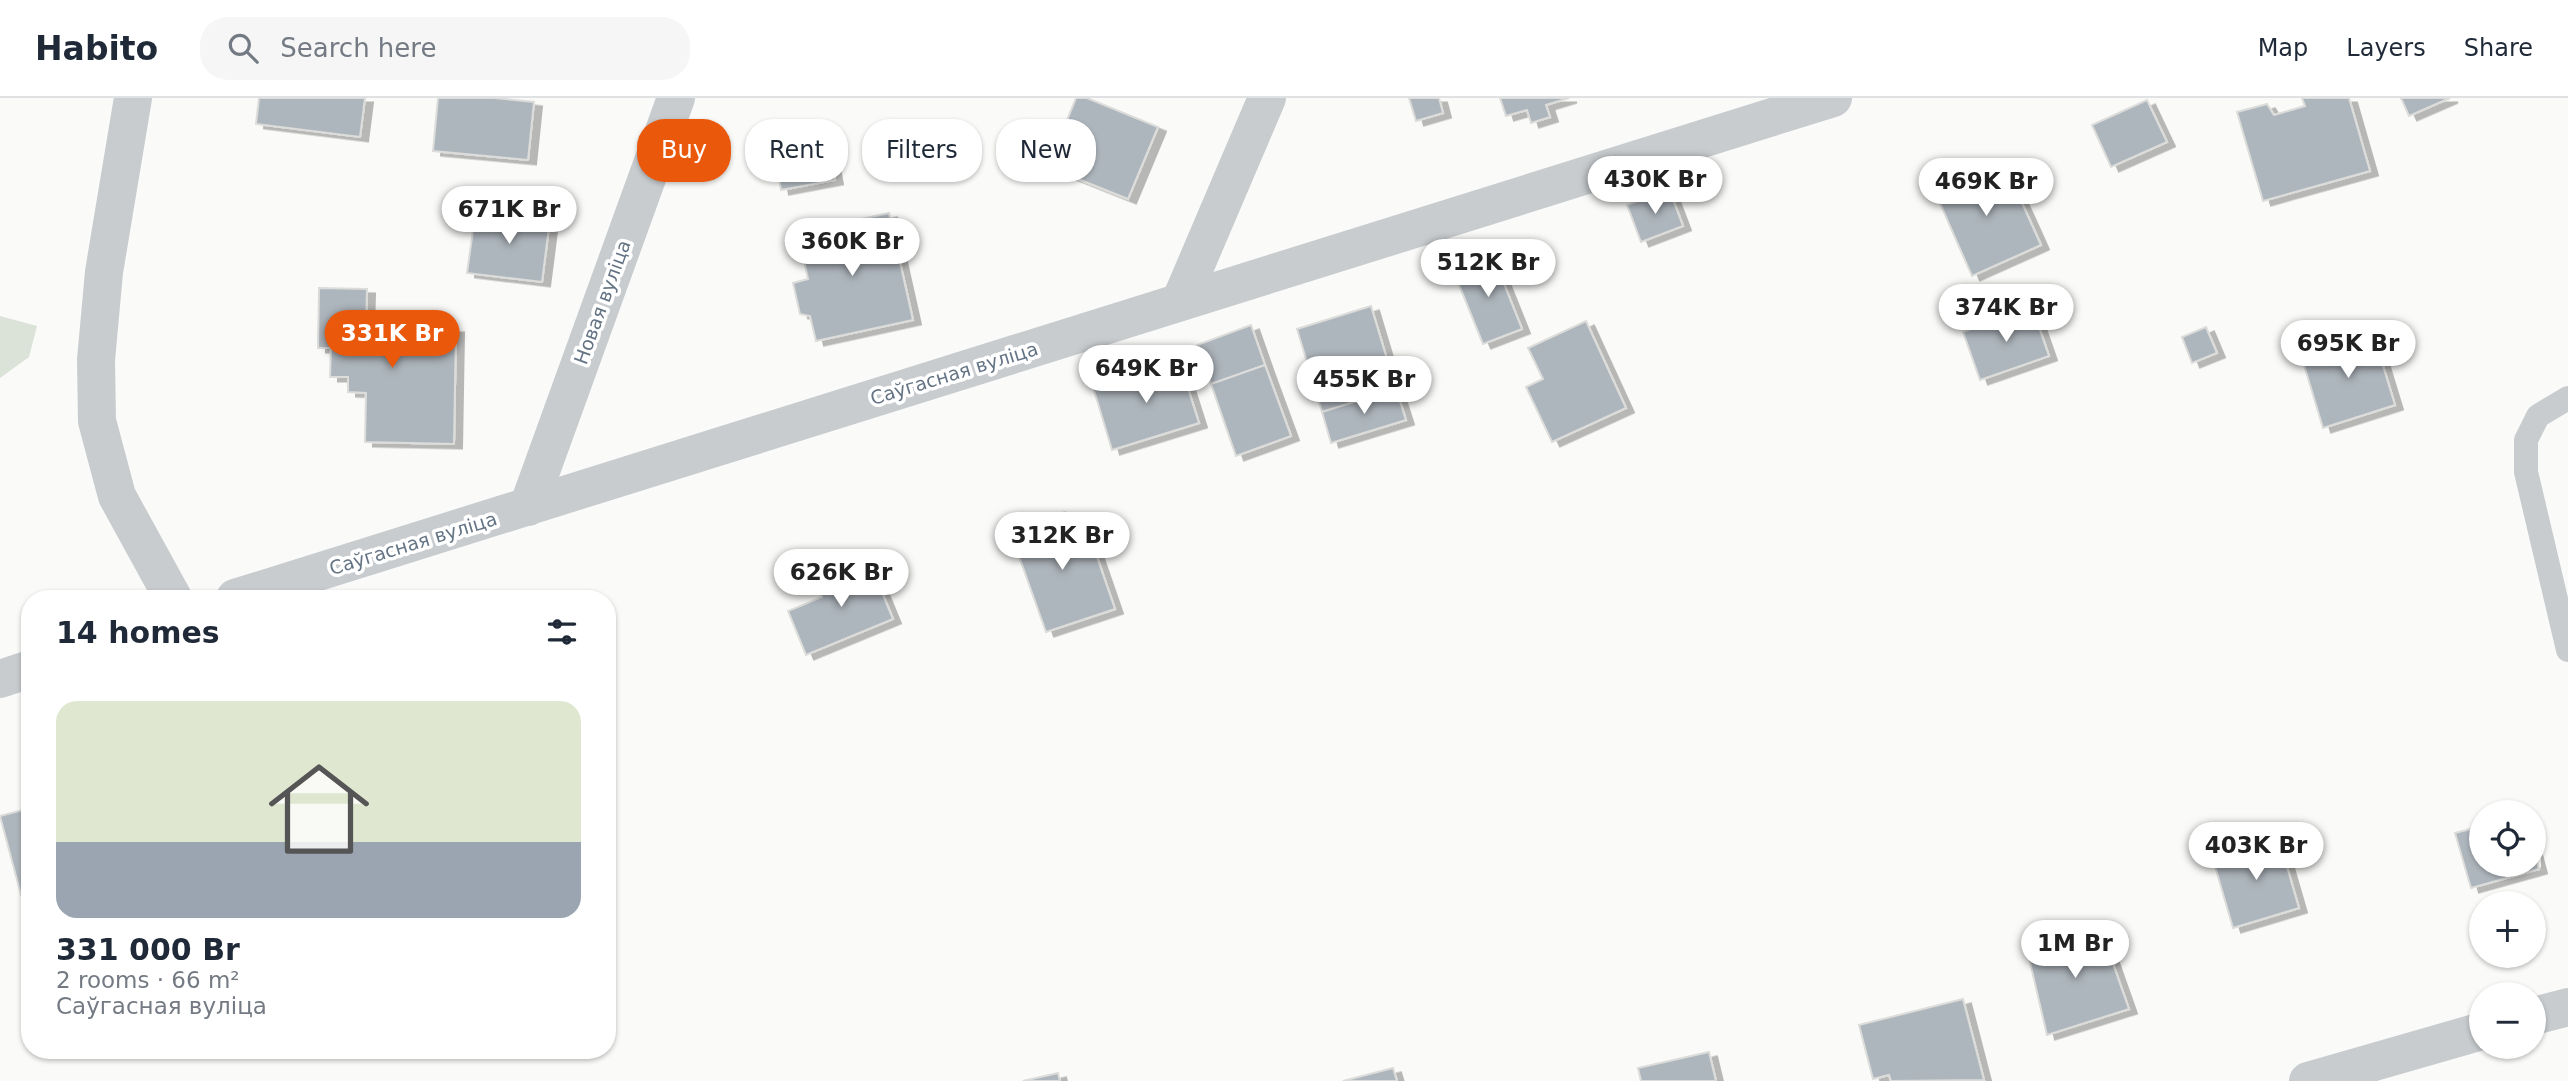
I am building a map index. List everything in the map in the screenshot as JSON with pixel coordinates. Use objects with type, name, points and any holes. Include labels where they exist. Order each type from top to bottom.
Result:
[{"type":"street","points":[[133,98],[104,272],[96,360],[97,421],[117,496],[169,590]]},
{"type":"street","name":"Новая вуліца","points":[[528,507],[676,98]]},
{"type":"street","points":[[1180,302],[1268,98]]},
{"type":"street","name":"Саўгасная вуліца","points":[[261,590],[1833,98]]},
{"type":"street","points":[[0,679],[21,672]]},
{"type":"street","points":[[2546,1013],[2568,1007]]},
{"type":"street","points":[[2308,1081],[2469,1035]]},
{"type":"lane","points":[[2568,398],[2538,416],[2526,440],[2526,472],[2568,650]]},
{"type":"shaded area","points":[[0,316],[37,326],[29,357],[0,378]]},
{"type":"building","points":[[259,98],[365,98],[360,137],[256,124]]},
{"type":"building","points":[[438,98],[494,98],[534,102],[528,160],[433,151]]},
{"type":"building","points":[[1076,98],[1087,98],[1158,127],[1128,199],[1086,182],[1096,182],[1096,119],[1067,119]]},
{"type":"building","points":[[1409,98],[1439,98],[1443,113],[1416,121]]},
{"type":"building","points":[[1500,98],[1569,98],[1546,105],[1550,117],[1531,123],[1527,110],[1506,116]]},
{"type":"building","points":[[2302,98],[2349,98],[2370,171],[2263,201],[2237,112],[2267,104],[2274,115],[2305,106]]},
{"type":"building","points":[[2401,98],[2450,98],[2409,116]]},
{"type":"building","points":[[2147,100],[2167,142],[2111,167],[2092,125]]},
{"type":"building","points":[[1971,166],[1978,183],[2007,170],[2041,245],[1972,276],[1931,183]]},
{"type":"building","points":[[780,182],[824,182],[781,190]]},
{"type":"building","points":[[1669,189],[1683,226],[1641,242],[1627,205]]},
{"type":"building","points":[[476,209],[550,219],[542,282],[467,273]]},
{"type":"building","points":[[889,213],[913,320],[816,341],[810,316],[800,314],[793,283],[808,279],[798,233]]},
{"type":"building","points":[[1492,254],[1522,329],[1483,344],[1453,270]]},
{"type":"building","points":[[319,288],[367,289],[366,326],[456,328],[454,444],[365,442],[366,393],[348,392],[348,377],[330,377],[331,348],[318,348]]},
{"type":"building","points":[[1371,306],[1396,389],[1322,412],[1297,329]]},
{"type":"building","points":[[2032,307],[2049,356],[1980,380],[1963,332]]},
{"type":"building","points":[[1586,321],[1626,408],[1552,442],[1526,387],[1543,379],[1528,348]]},
{"type":"building","points":[[1251,325],[1265,365],[1211,384],[1197,345]]},
{"type":"building","points":[[2206,327],[2217,353],[2192,363],[2182,337]]},
{"type":"building","points":[[2373,333],[2395,405],[2323,428],[2301,355]]},
{"type":"building","points":[[1179,360],[1199,423],[1112,450],[1093,387]]},
{"type":"building","points":[[1265,365],[1291,436],[1236,456],[1211,384]]},
{"type":"building","points":[[1396,389],[1406,420],[1331,443],[1322,412]]},
{"type":"building","points":[[1065,512],[1072,533],[1087,528],[1115,609],[1046,632],[1010,531]]},
{"type":"building","points":[[869,561],[893,619],[806,655],[788,611],[822,597],[816,582]]},
{"type":"building","points":[[21,810],[21,895],[0,816]]},
{"type":"building","points":[[2469,829],[2469,877],[2510,877],[2471,888],[2455,833]]},
{"type":"building","points":[[2278,836],[2299,908],[2233,928],[2212,856]]},
{"type":"building","points":[[2100,927],[2129,1009],[2047,1035],[2026,945]]},
{"type":"building","points":[[1963,999],[1984,1080],[1891,1081],[1889,1075],[1873,1079],[1859,1025]]},
{"type":"building","points":[[1709,1052],[1716,1081],[1641,1081],[1638,1068]]},
{"type":"building","points":[[1393,1068],[1397,1081],[1343,1081]]},
{"type":"building","points":[[1058,1073],[1060,1081],[1023,1081]]}]
